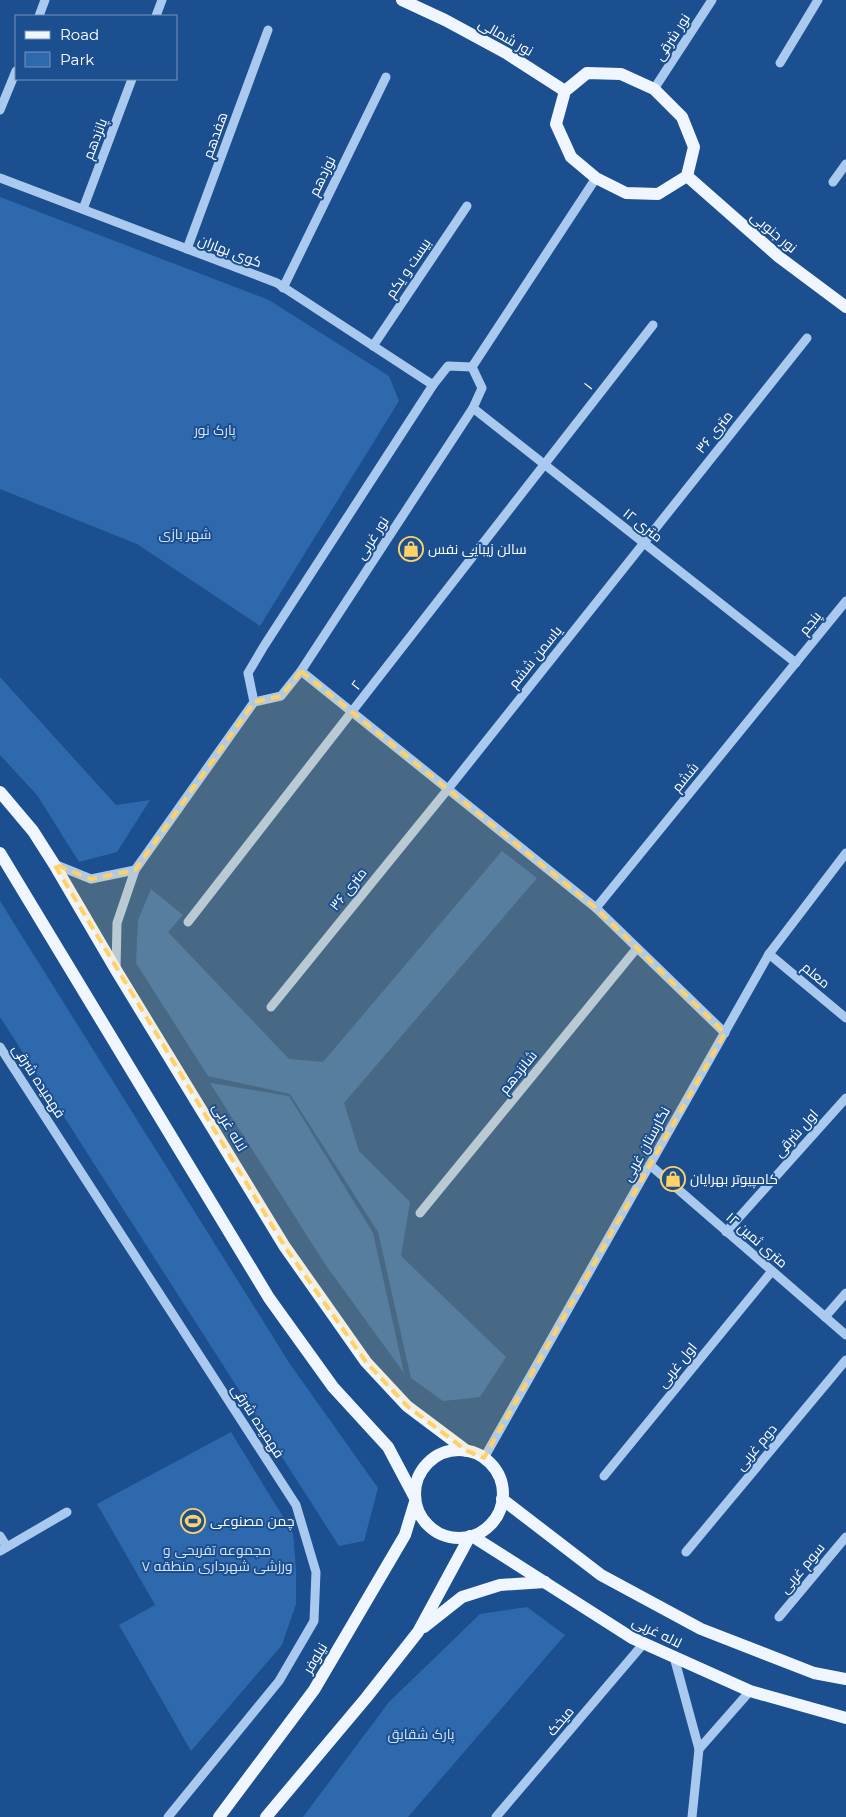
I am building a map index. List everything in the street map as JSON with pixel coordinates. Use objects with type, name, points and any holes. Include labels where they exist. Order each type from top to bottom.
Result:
[{"type":"main road","name":"نور شمالی","points":[[402,0],[445,20],[506,53],[565,92]]},
{"type":"main road","points":[[587,73],[621,74],[654,89],[682,117],[694,147],[687,176],[658,194],[626,193],[596,178],[571,157],[556,124],[565,92],[587,73]]},
{"type":"main road","name":"نور جنوبی","points":[[687,176],[779,258],[846,307]]},
{"type":"main road","name":"لاله غربی","points":[[0,792],[33,832],[54,864],[116,970],[285,1247],[366,1362],[406,1406],[467,1451]]},
{"type":"main road","points":[[0,853],[269,1298],[333,1387],[388,1447],[415,1500],[420,1515],[430,1527],[442,1535],[457,1538],[471,1536],[483,1530],[492,1522],[499,1511],[502,1487],[499,1476],[493,1466],[484,1458],[467,1451],[453,1451],[439,1455],[428,1462],[420,1474],[415,1487],[415,1500]]},
{"type":"main road","name":"لاله غربی","points":[[502,1499],[601,1575],[695,1626],[814,1674],[846,1679]]},
{"type":"main road","name":"نیلوفر","points":[[219,1817],[314,1690],[405,1535],[415,1500]]},
{"type":"main road","points":[[266,1817],[366,1698],[418,1632],[471,1536]]},
{"type":"main road","name":"لاله غربی","points":[[471,1536],[632,1638],[750,1691],[846,1718]]},
{"type":"main road","points":[[418,1632],[462,1597],[500,1585],[546,1582]]},
{"type":"street","points":[[39,15],[46,0]]},
{"type":"street","points":[[156,15],[162,0]]},
{"type":"street","name":"نور شرقی","points":[[654,89],[712,0]]},
{"type":"street","points":[[780,63],[818,0]]},
{"type":"street","name":"هفدهم","points":[[187,249],[268,30]]},
{"type":"street","points":[[0,110],[15,73]]},
{"type":"street","name":"نوزدهم","points":[[283,288],[386,77]]},
{"type":"street","name":"پانزدهم","points":[[83,209],[132,80]]},
{"type":"street","points":[[833,182],[846,164]]},
{"type":"street","name":"کوی بهاران","points":[[0,178],[277,283],[433,385]]},
{"type":"street","points":[[116,970],[117,923],[135,870],[254,702],[248,673],[252,666],[433,385],[448,366],[472,367],[596,178]]},
{"type":"street","name":"بیست و یکم","points":[[373,346],[467,206]]},
{"type":"street","name":"۱","points":[[544,464],[653,325]]},
{"type":"street","name":"۳۶ متری","points":[[644,542],[807,338]]},
{"type":"street","name":"نور غربی","points":[[254,702],[281,696],[301,671],[473,408],[482,388],[472,367]]},
{"type":"street","name":"۱۲ متری","points":[[473,408],[796,663]]},
{"type":"street","name":"۲","points":[[188,922],[544,464]]},
{"type":"street","name":"یاسمن ششم","points":[[448,789],[644,542]]},
{"type":"street","name":"پنجم","points":[[796,663],[846,601]]},
{"type":"street","name":"ششم","points":[[596,908],[796,663]]},
{"type":"street","points":[[301,671],[596,908],[725,1033]]},
{"type":"street","name":"۳۶ متری","points":[[271,1007],[448,789]]},
{"type":"street","name":"نگارستان غربی","points":[[484,1458],[769,954],[846,853]]},
{"type":"street","points":[[54,864],[91,879],[135,870]]},
{"type":"street","name":"شانزدهم","points":[[420,1213],[637,948]]},
{"type":"street","name":"معلم","points":[[769,954],[846,1018]]},
{"type":"street","name":"فهمیده شرقی","points":[[0,1047],[296,1505],[316,1572],[314,1621],[279,1681],[168,1817]]},
{"type":"street","name":"اول شرقی","points":[[726,1232],[846,1098]]},
{"type":"street","name":"۱۲ متری ثمین","points":[[650,1165],[846,1335]]},
{"type":"street","name":"اول غربی","points":[[604,1476],[772,1271]]},
{"type":"street","points":[[825,1317],[846,1293]]},
{"type":"street","name":"دوم غربی","points":[[686,1552],[846,1360]]},
{"type":"street","points":[[0,1536],[3,1549],[67,1512]]},
{"type":"street","name":"سوم غربی","points":[[779,1617],[846,1537]]},
{"type":"street","name":"میخک","points":[[496,1817],[644,1643]]},
{"type":"street","points":[[674,1657],[700,1749],[692,1817]]},
{"type":"street","points":[[700,1749],[750,1691]]},
{"type":"highlighted area","points":[[301,671],[596,908],[725,1033],[484,1458],[467,1451],[407,1406],[366,1362],[285,1247],[54,864],[91,879],[135,870],[254,702],[281,696]]},
{"type":"green space","name":"پارک نور","points":[[0,197],[269,300],[389,376],[399,401],[260,626],[137,544],[0,489]]},
{"type":"green space","points":[[0,677],[116,805],[150,800],[117,852],[79,862],[37,795],[0,755]]},
{"type":"green space","points":[[502,851],[537,878],[344,1103],[359,1151],[410,1202],[401,1256],[506,1357],[480,1397],[443,1401],[411,1378],[378,1232],[290,1094],[208,1076],[136,963],[138,920],[151,889],[183,915],[168,932],[289,1059],[323,1062]]},
{"type":"green space","points":[[0,901],[290,1364],[378,1488],[364,1541],[339,1546],[0,1017]]},
{"type":"green space","points":[[210,1083],[289,1096],[373,1233],[404,1373],[325,1264]]},
{"type":"green space","name":"مجموعه تفریحی و ورزشی شهرداری منطقه ۷","points":[[231,1432],[293,1533],[296,1604],[282,1645],[191,1751],[119,1625],[155,1605],[97,1504]]},
{"type":"green space","name":"پارک شقایق","points":[[527,1607],[565,1635],[408,1817],[303,1817],[389,1702],[480,1614]]},
{"type":"place","name":"سالن زیبایی نفس","points":[[411,549]]},
{"type":"place","name":"کامپیوتر بهرایان","points":[[673,1179]]},
{"type":"place","name":"چمن مصنوعی","points":[[193,1521]]},
{"type":"park label","name":"شهر بازی","points":[[185,534]]}]
